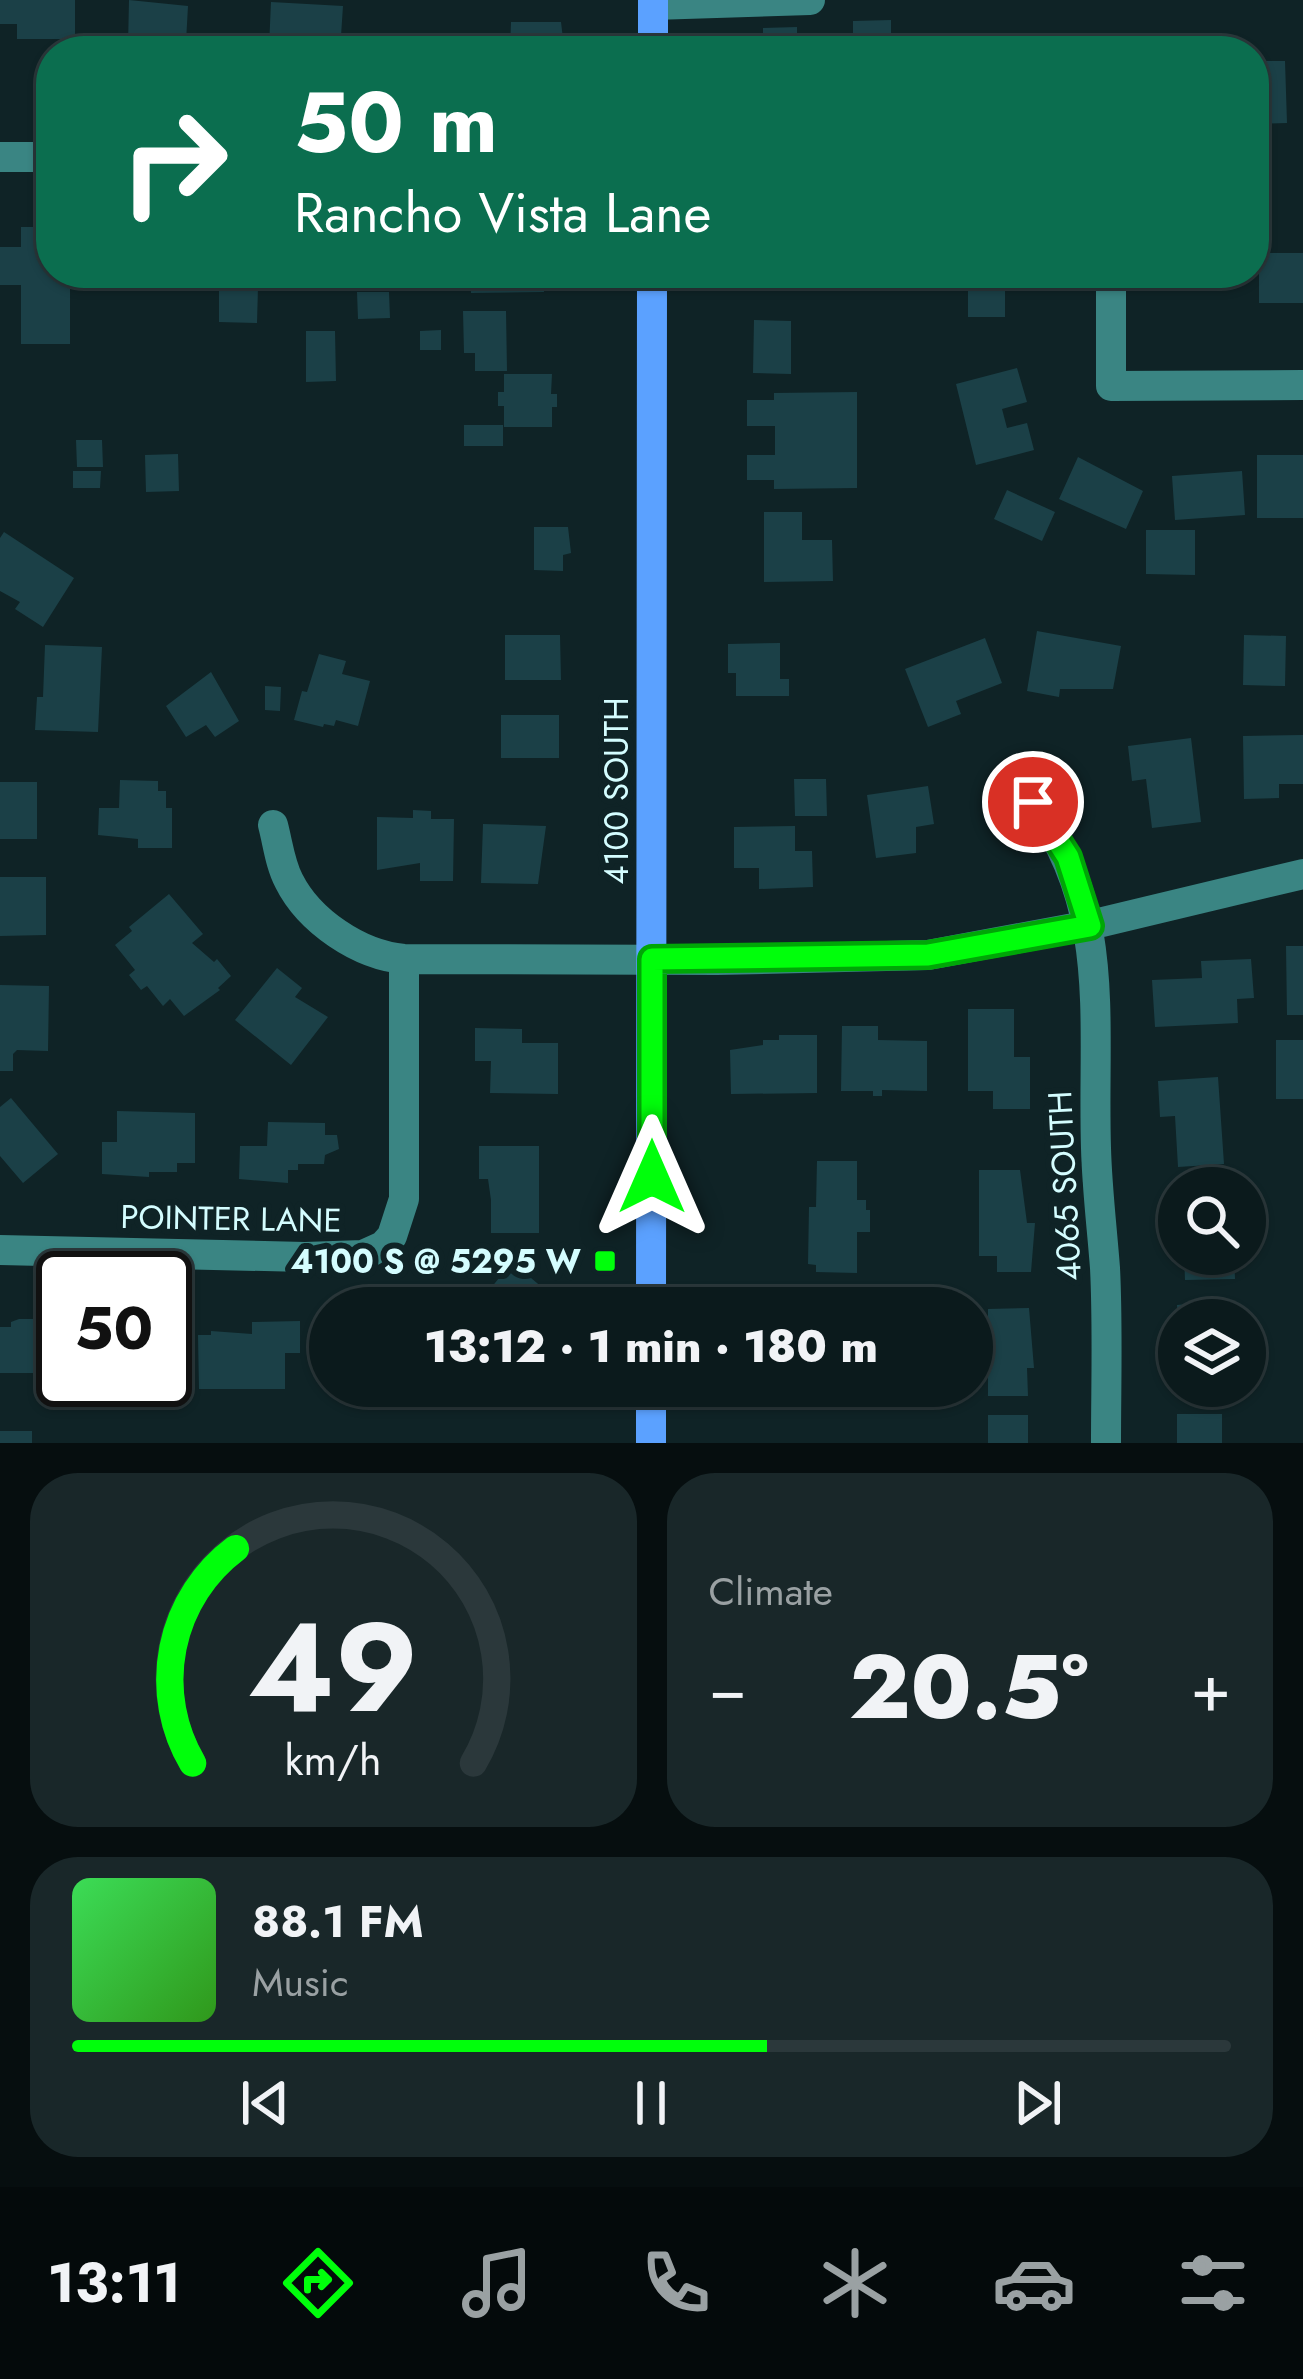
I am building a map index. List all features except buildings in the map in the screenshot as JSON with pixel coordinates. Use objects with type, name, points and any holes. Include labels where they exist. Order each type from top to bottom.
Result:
[{"type":"main road","points":[[653,3],[653,36]]},
{"type":"main road","name":"4100 SOUTH","points":[[651,1287],[652,288]]},
{"type":"main road","points":[[651,1407],[651,1443]]},
{"type":"street","points":[[653,3],[810,0]]},
{"type":"street","points":[[0,158],[36,157]]},
{"type":"street","points":[[1111,288],[1111,386],[1303,385]]},
{"type":"street","name":"4065 SOUTH","points":[[1033,802],[1068,857],[1090,926],[1094,958],[1106,1443]]},
{"type":"street","points":[[273,825],[283,866],[299,896],[348,940],[376,954],[404,959],[928,955],[1090,926],[1303,874]]},
{"type":"street","name":"POINTER LANE","points":[[0,1250],[305,1257],[363,1255],[383,1246],[398,1225],[404,1199],[404,959]]},
{"type":"place","name":"4100 S @ 5295 W","points":[[605,1261]]},
{"type":"route","points":[[652,1177],[652,959],[928,955],[1090,926],[1068,857],[1033,802]]}]
